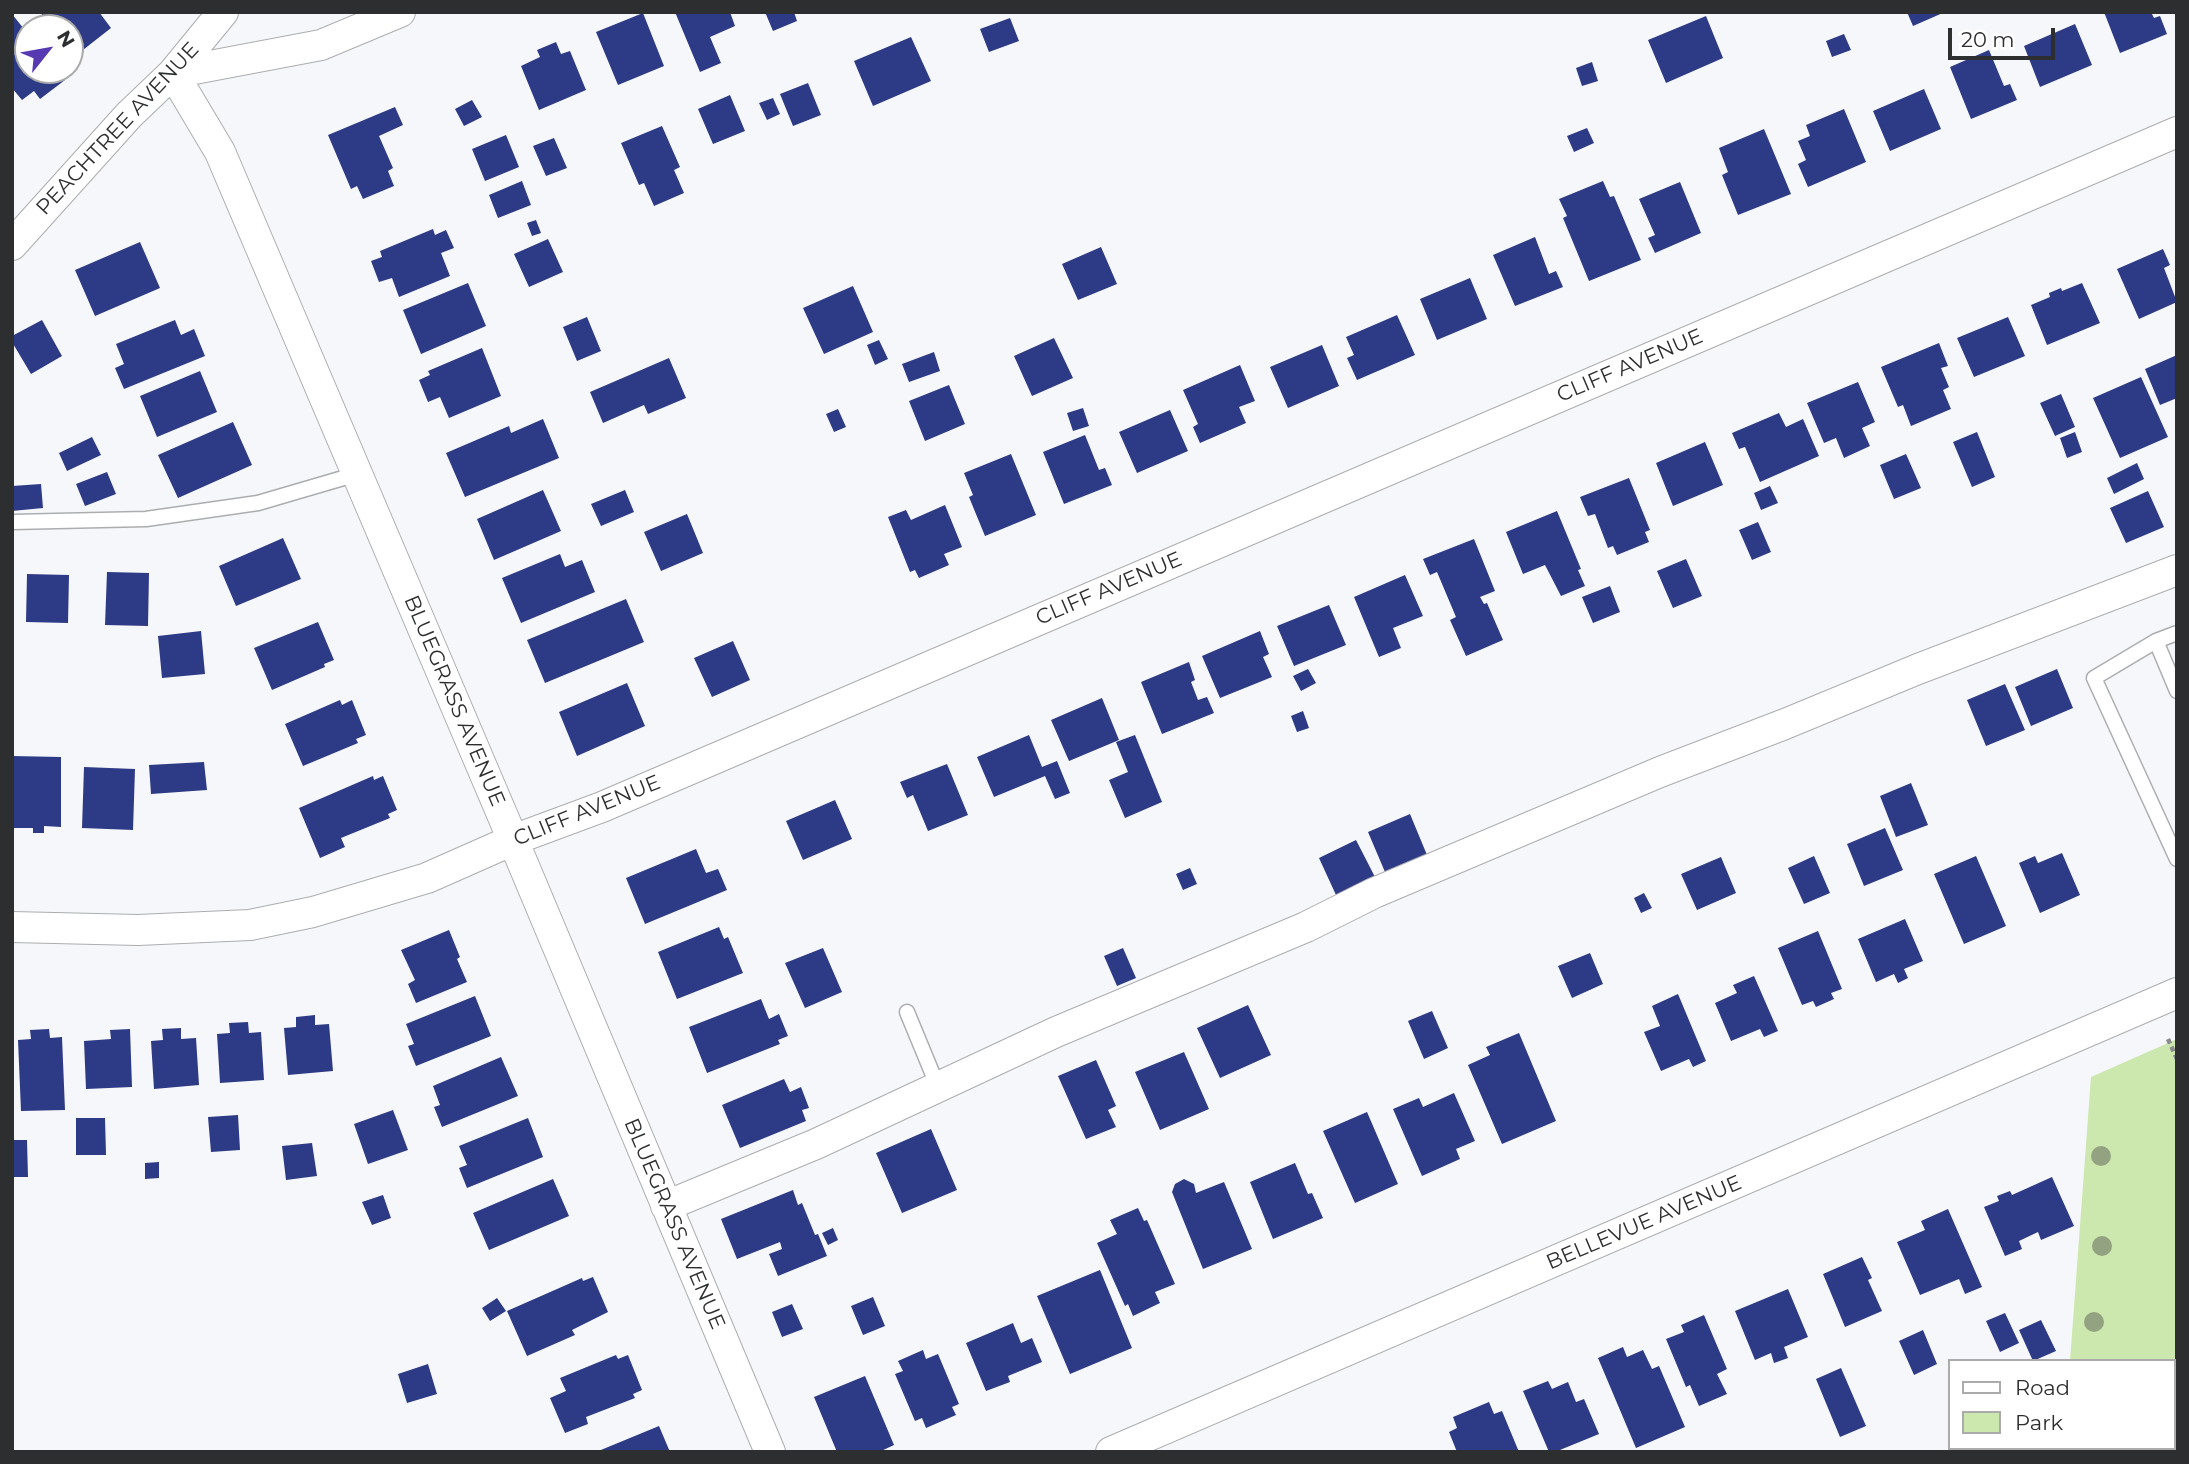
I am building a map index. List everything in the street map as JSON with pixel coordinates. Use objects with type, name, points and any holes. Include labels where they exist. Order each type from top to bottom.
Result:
[{"type":"street","name":"PEACHTREE AVENUE","points":[[16,232],[173,73],[223,12]]},
{"type":"street","points":[[173,73],[321,45],[400,12]]},
{"type":"street","name":"BLUEGRASS AVENUE","points":[[173,73],[220,152],[770,1452]]},
{"type":"street","name":"CLIFF AVENUE","points":[[12,927],[138,930],[250,925],[313,912],[427,878],[513,840],[627,796],[2177,132]]},
{"type":"street","points":[[666,1206],[816,1144],[1056,1032],[1306,928],[1374,893],[1660,772],[2177,570]]},
{"type":"street","name":"BELLEVUE AVENUE","points":[[1111,1452],[2177,993]]},
{"type":"lane","points":[[12,522],[146,519],[258,503],[357,474]]},
{"type":"lane","points":[[2177,633],[2156,641],[2094,678],[2177,859]]},
{"type":"lane","points":[[2156,641],[2177,691]]},
{"type":"lane","points":[[907,1012],[938,1087]]},
{"type":"path","points":[[2168,1039],[2177,1059]]},
{"type":"green space","points":[[2177,1039],[2177,1452],[2063,1452],[2175,1450],[2175,1359],[2070,1359],[2091,1077]]},
{"type":"building","points":[[40,12],[99,12],[111,28],[84,49],[84,14]]},
{"type":"building","points":[[675,12],[730,12],[735,26],[710,37],[721,63],[700,72]]},
{"type":"building","points":[[765,12],[794,12],[797,21],[773,31]]},
{"type":"building","points":[[1907,12],[1945,12],[1913,26]]},
{"type":"building","points":[[2104,12],[2151,12],[2154,18],[2160,16],[2167,34],[2120,53]]},
{"type":"building","points":[[643,13],[664,66],[618,85],[596,32]]},
{"type":"building","points":[[12,14],[14,84],[60,84],[40,99],[34,91],[22,100],[12,88]]},
{"type":"building","points":[[1706,16],[1723,58],[1666,83],[1648,40]]},
{"type":"building","points":[[1010,18],[1019,41],[989,52],[980,29]]},
{"type":"building","points":[[2075,24],[2092,65],[2040,87],[2024,46]]},
{"type":"building","points":[[1844,34],[1851,50],[1832,57],[1826,41]]},
{"type":"building","points":[[911,37],[931,81],[873,106],[854,61]]},
{"type":"building","points":[[556,42],[561,54],[570,51],[586,90],[539,110],[521,66],[540,57],[537,50]]},
{"type":"building","points":[[1989,50],[2004,86],[2010,84],[2017,100],[1971,119],[1950,67]]},
{"type":"building","points":[[1592,62],[1598,81],[1582,86],[1576,68]]},
{"type":"building","points":[[808,83],[821,115],[793,126],[780,94]]},
{"type":"building","points":[[1924,89],[1941,129],[1890,151],[1873,111]]},
{"type":"building","points":[[730,95],[745,131],[713,144],[698,109]]},
{"type":"building","points":[[773,98],[780,114],[767,120],[759,103]]},
{"type":"building","points":[[472,100],[482,117],[464,126],[455,109]]},
{"type":"building","points":[[395,107],[403,125],[379,136],[393,168],[388,171],[394,186],[363,199],[357,186],[351,189],[328,135]]},
{"type":"building","points":[[1844,109],[1866,162],[1808,187],[1798,164],[1806,160],[1798,141],[1810,136],[1806,125]]},
{"type":"building","points":[[662,126],[680,167],[674,170],[684,193],[654,206],[644,183],[639,185],[621,143]]},
{"type":"building","points":[[1587,128],[1594,143],[1574,152],[1567,136]]},
{"type":"building","points":[[1764,129],[1791,194],[1738,215],[1722,175],[1728,172],[1719,148]]},
{"type":"building","points":[[506,135],[519,167],[485,181],[472,149]]},
{"type":"building","points":[[554,138],[567,168],[546,176],[533,146]]},
{"type":"building","points":[[522,181],[531,205],[498,218],[489,195]]},
{"type":"building","points":[[1603,181],[1610,197],[1614,196],[1641,260],[1589,281],[1563,218],[1567,216],[1559,199]]},
{"type":"building","points":[[1680,182],[1701,233],[1655,253],[1648,238],[1655,235],[1639,199]]},
{"type":"building","points":[[536,220],[541,233],[532,236],[527,223]]},
{"type":"building","points":[[433,229],[435,235],[446,230],[454,248],[441,253],[450,276],[399,297],[392,278],[379,282],[371,261],[382,257],[380,251]]},
{"type":"building","points":[[1535,237],[1549,274],[1556,271],[1563,287],[1515,306],[1493,255]]},
{"type":"building","points":[[548,239],[563,272],[529,287],[514,254]]},
{"type":"building","points":[[140,242],[160,288],[95,316],[75,270]]},
{"type":"building","points":[[1101,247],[1117,284],[1078,300],[1062,264]]},
{"type":"building","points":[[2163,249],[2170,265],[2164,268],[2177,302],[2139,319],[2117,269]]},
{"type":"building","points":[[1470,278],[1487,319],[1437,340],[1420,299]]},
{"type":"building","points":[[468,283],[486,326],[421,354],[403,310]]},
{"type":"building","points":[[2082,283],[2100,323],[2047,345],[2031,305],[2050,297],[2049,293]]},
{"type":"building","points":[[853,286],[873,332],[824,354],[803,308]]},
{"type":"building","points":[[1397,315],[1415,355],[1357,380],[1347,358],[1354,355],[1346,337]]},
{"type":"building","points":[[587,317],[601,351],[577,361],[563,327]]},
{"type":"building","points":[[2008,317],[2025,356],[1974,377],[1957,338]]},
{"type":"building","points":[[42,320],[62,356],[31,374],[12,342],[12,336]]},
{"type":"building","points":[[175,320],[181,335],[194,329],[205,356],[124,389],[115,368],[124,364],[116,344]]},
{"type":"building","points":[[1054,338],[1073,378],[1032,396],[1014,356]]},
{"type":"building","points":[[879,340],[888,359],[875,365],[867,345]]},
{"type":"building","points":[[1939,343],[1948,366],[1941,368],[1949,387],[1943,390],[1951,409],[1911,426],[1903,405],[1898,407],[1881,367]]},
{"type":"building","points":[[1322,345],[1339,386],[1288,408],[1270,367]]},
{"type":"building","points":[[482,348],[501,396],[449,418],[440,397],[428,402],[419,380],[430,375],[428,371]]},
{"type":"building","points":[[934,352],[940,371],[909,382],[902,364]]},
{"type":"building","points":[[2177,355],[2177,398],[2160,405],[2145,369]]},
{"type":"building","points":[[669,358],[686,398],[648,414],[644,405],[603,423],[590,392]]},
{"type":"building","points":[[1240,365],[1255,401],[1239,407],[1246,423],[1200,443],[1193,427],[1198,424],[1183,390]]},
{"type":"building","points":[[200,371],[217,412],[157,437],[140,396]]},
{"type":"building","points":[[2141,377],[2168,437],[2120,458],[2093,398]]},
{"type":"building","points":[[1858,382],[1875,422],[1862,428],[1870,446],[1844,458],[1836,438],[1824,443],[1807,403]]},
{"type":"building","points":[[949,385],[965,424],[925,441],[909,401]]},
{"type":"building","points":[[2061,394],[2075,427],[2055,436],[2040,403]]},
{"type":"building","points":[[1083,408],[1089,426],[1073,431],[1067,413]]},
{"type":"building","points":[[838,409],[846,427],[834,432],[826,414]]},
{"type":"building","points":[[1170,410],[1188,451],[1137,473],[1119,432]]},
{"type":"building","points":[[1779,413],[1786,427],[1803,419],[1819,456],[1760,482],[1745,447],[1739,449],[1732,433]]},
{"type":"building","points":[[543,419],[559,458],[465,497],[446,453],[509,426],[511,433]]},
{"type":"building","points":[[233,422],[252,465],[178,498],[158,455]]},
{"type":"building","points":[[1977,432],[1995,477],[1972,487],[1953,442]]},
{"type":"building","points":[[2075,432],[2082,452],[2067,458],[2060,438]]},
{"type":"building","points":[[1085,435],[1099,470],[1105,468],[1112,485],[1064,504],[1043,452]]},
{"type":"building","points":[[92,437],[101,455],[67,471],[59,453]]},
{"type":"building","points":[[1705,442],[1723,485],[1673,506],[1656,463]]},
{"type":"building","points":[[1011,454],[1036,515],[985,536],[969,497],[973,495],[964,473]]},
{"type":"building","points":[[1906,454],[1921,488],[1894,499],[1880,465]]},
{"type":"building","points":[[2137,463],[2144,479],[2114,494],[2107,478]]},
{"type":"building","points":[[107,472],[116,494],[85,506],[76,484]]},
{"type":"building","points":[[1629,478],[1650,530],[1645,532],[1649,542],[1617,555],[1613,546],[1608,548],[1595,514],[1588,516],[1580,497]]},
{"type":"building","points":[[41,484],[43,508],[12,511],[12,486]]},
{"type":"building","points":[[1770,486],[1778,503],[1761,510],[1754,493]]},
{"type":"building","points":[[543,490],[561,531],[494,560],[477,519]]},
{"type":"building","points":[[625,490],[634,512],[601,526],[591,504]]},
{"type":"building","points":[[2148,491],[2164,527],[2126,543],[2110,508]]},
{"type":"building","points":[[945,505],[962,547],[944,554],[949,565],[919,578],[915,570],[910,572],[888,517],[906,510],[911,520]]},
{"type":"building","points":[[1557,511],[1581,569],[1578,570],[1585,586],[1561,596],[1545,565],[1523,574],[1506,532]]},
{"type":"building","points":[[687,514],[703,553],[661,571],[644,532]]},
{"type":"building","points":[[1758,522],[1771,552],[1752,560],[1739,530]]},
{"type":"building","points":[[283,538],[301,579],[236,606],[219,566]]},
{"type":"building","points":[[1474,539],[1495,591],[1480,597],[1484,604],[1487,603],[1503,640],[1466,656],[1450,620],[1456,617],[1437,572],[1430,575],[1423,559]]},
{"type":"building","points":[[560,554],[565,567],[582,560],[595,592],[521,623],[502,578]]},
{"type":"building","points":[[1686,559],[1702,596],[1673,608],[1657,571]]},
{"type":"building","points":[[107,572],[149,573],[148,626],[105,625]]},
{"type":"building","points":[[27,574],[69,575],[68,623],[26,622]]},
{"type":"building","points":[[1405,575],[1423,616],[1393,628],[1401,648],[1379,657],[1354,597]]},
{"type":"building","points":[[1610,586],[1620,612],[1593,623],[1582,597]]},
{"type":"building","points":[[626,599],[644,642],[545,683],[527,640]]},
{"type":"building","points":[[1329,605],[1346,645],[1294,666],[1277,626]]},
{"type":"building","points":[[318,622],[334,660],[324,664],[325,667],[272,690],[254,648]]},
{"type":"building","points":[[201,631],[205,674],[162,678],[158,636]]},
{"type":"building","points":[[1260,631],[1269,654],[1263,657],[1272,677],[1220,698],[1202,656]]},
{"type":"building","points":[[733,641],[750,680],[712,697],[694,658]]},
{"type":"building","points":[[1189,662],[1195,680],[1191,682],[1198,700],[1207,697],[1214,713],[1162,734],[1141,682]]},
{"type":"building","points":[[1308,669],[1316,683],[1301,691],[1293,676]]},
{"type":"building","points":[[2057,669],[2073,708],[2031,726],[2015,687]]},
{"type":"building","points":[[627,683],[645,726],[577,756],[559,712]]},
{"type":"building","points":[[2005,684],[2025,730],[1986,746],[1967,700]]},
{"type":"building","points":[[1102,698],[1119,740],[1069,761],[1051,720]]},
{"type":"building","points":[[340,700],[342,705],[352,700],[366,735],[356,739],[358,743],[303,766],[285,724]]},
{"type":"building","points":[[1303,711],[1309,728],[1297,732],[1291,716]]},
{"type":"building","points":[[1029,735],[1042,767],[1057,761],[1070,793],[1055,799],[1045,776],[994,797],[977,757]]},
{"type":"building","points":[[1135,735],[1162,802],[1125,818],[1109,780],[1128,772],[1116,742]]},
{"type":"building","points":[[12,756],[61,757],[61,827],[44,826],[44,833],[33,833],[33,828],[12,828]]},
{"type":"building","points":[[204,762],[207,790],[151,794],[149,765]]},
{"type":"building","points":[[947,764],[968,815],[928,831],[913,795],[907,798],[900,782]]},
{"type":"building","points":[[84,767],[135,769],[133,830],[82,828]]},
{"type":"building","points":[[373,776],[374,780],[383,776],[397,810],[388,814],[390,818],[341,838],[345,847],[320,858],[299,808]]},
{"type":"building","points":[[1911,783],[1928,825],[1896,837],[1880,796]]},
{"type":"building","points":[[835,800],[852,839],[803,860],[786,821]]},
{"type":"building","points":[[1410,814],[1427,855],[1385,872],[1368,832]]},
{"type":"building","points":[[1885,828],[1903,870],[1864,886],[1847,844]]},
{"type":"building","points":[[1356,840],[1375,877],[1336,895],[1319,858]]},
{"type":"building","points":[[696,849],[706,873],[718,869],[727,890],[645,924],[626,878]]},
{"type":"building","points":[[2062,853],[2080,895],[2040,913],[2019,863],[2035,856],[2038,863]]},
{"type":"building","points":[[1814,856],[1830,893],[1804,904],[1788,868]]},
{"type":"building","points":[[1976,856],[2006,926],[1964,944],[1934,874]]},
{"type":"building","points":[[1721,857],[1736,893],[1697,910],[1681,874]]},
{"type":"building","points":[[1190,868],[1197,884],[1183,890],[1176,874]]},
{"type":"building","points":[[1644,893],[1652,908],[1641,913],[1634,898]]},
{"type":"building","points":[[1905,919],[1923,961],[1904,969],[1908,978],[1898,983],[1894,974],[1876,982],[1858,939]]},
{"type":"building","points":[[719,927],[724,939],[728,937],[743,973],[677,999],[658,952]]},
{"type":"building","points":[[449,930],[467,982],[416,1003],[408,984],[415,980],[401,950]]},
{"type":"building","points":[[1818,931],[1842,989],[1831,993],[1834,999],[1816,1007],[1813,1001],[1802,1005],[1778,948]]},
{"type":"building","points":[[823,948],[842,992],[805,1008],[785,963]]},
{"type":"building","points":[[1123,948],[1136,978],[1117,986],[1104,956]]},
{"type":"building","points":[[1590,953],[1603,984],[1572,998],[1558,966]]},
{"type":"building","points":[[1754,976],[1778,1031],[1764,1037],[1760,1029],[1731,1041],[1715,1003],[1737,993],[1733,985]]},
{"type":"building","points":[[1678,994],[1706,1061],[1693,1067],[1689,1059],[1661,1071],[1644,1032],[1660,1026],[1652,1006]]},
{"type":"building","points":[[475,996],[491,1036],[416,1066],[408,1046],[414,1044],[406,1024]]},
{"type":"building","points":[[761,999],[769,1019],[779,1014],[788,1036],[778,1040],[780,1044],[707,1073],[689,1027]]},
{"type":"building","points":[[1248,1005],[1271,1055],[1220,1078],[1197,1028]]},
{"type":"building","points":[[1432,1011],[1448,1048],[1424,1059],[1408,1021]]},
{"type":"building","points":[[315,1015],[315,1025],[329,1024],[333,1071],[288,1075],[284,1028],[296,1027],[296,1017]]},
{"type":"building","points":[[248,1022],[249,1033],[261,1032],[264,1080],[220,1083],[217,1034],[230,1033],[229,1023]]},
{"type":"building","points":[[181,1028],[181,1039],[196,1038],[199,1085],[154,1089],[151,1041],[163,1040],[162,1029]]},
{"type":"building","points":[[49,1029],[50,1038],[62,1037],[65,1110],[21,1111],[18,1040],[31,1039],[30,1030]]},
{"type":"building","points":[[130,1029],[132,1087],[86,1089],[84,1041],[111,1039],[110,1030]]},
{"type":"building","points":[[1519,1033],[1556,1121],[1502,1144],[1468,1065],[1490,1055],[1486,1047]]},
{"type":"building","points":[[1184,1052],[1209,1109],[1160,1130],[1135,1072]]},
{"type":"building","points":[[501,1057],[518,1096],[442,1127],[434,1107],[440,1105],[433,1086]]},
{"type":"building","points":[[1096,1060],[1116,1106],[1108,1110],[1116,1127],[1086,1139],[1058,1076]]},
{"type":"building","points":[[784,1079],[790,1092],[801,1087],[809,1108],[802,1110],[806,1121],[740,1148],[722,1105]]},
{"type":"building","points":[[1454,1093],[1475,1141],[1456,1149],[1460,1159],[1422,1176],[1393,1109],[1419,1098],[1423,1107]]},
{"type":"building","points":[[393,1110],[408,1150],[368,1164],[354,1124]]},
{"type":"building","points":[[1367,1112],[1398,1184],[1355,1203],[1323,1131]]},
{"type":"building","points":[[238,1115],[240,1150],[211,1152],[208,1117]]},
{"type":"building","points":[[76,1118],[105,1118],[106,1155],[76,1155]]},
{"type":"building","points":[[528,1118],[543,1157],[467,1188],[459,1168],[467,1165],[459,1146]]},
{"type":"building","points":[[931,1129],[957,1190],[902,1213],[876,1153]]},
{"type":"building","points":[[12,1140],[27,1140],[28,1177],[12,1177]]},
{"type":"building","points":[[312,1143],[317,1176],[286,1180],[282,1146]]},
{"type":"building","points":[[159,1162],[159,1178],[145,1179],[145,1163]]},
{"type":"building","points":[[1295,1163],[1308,1194],[1312,1193],[1323,1218],[1273,1239],[1250,1182]]},
{"type":"building","points":[[2052,1177],[2074,1226],[2041,1240],[2038,1232],[2019,1241],[2022,1249],[2005,1256],[1984,1207],[1999,1201],[1997,1196],[2010,1191],[2012,1195]]},
{"type":"building","points":[[553,1179],[569,1216],[489,1250],[473,1213]]},
{"type":"building","points":[[1184,1179],[1194,1184],[1196,1193],[1224,1182],[1252,1249],[1203,1269],[1172,1192],[1175,1184]]},
{"type":"building","points":[[793,1190],[798,1205],[802,1203],[827,1256],[778,1276],[769,1254],[782,1249],[780,1242],[737,1259],[721,1219]]},
{"type":"building","points":[[383,1195],[391,1218],[372,1225],[362,1202]]},
{"type":"building","points":[[1138,1208],[1144,1221],[1147,1220],[1175,1284],[1155,1292],[1160,1303],[1133,1316],[1128,1304],[1125,1306],[1097,1243],[1117,1234],[1110,1220]]},
{"type":"building","points":[[1948,1209],[1982,1287],[1965,1294],[1959,1279],[1920,1295],[1897,1242],[1925,1230],[1921,1221]]},
{"type":"building","points":[[833,1228],[838,1240],[828,1245],[822,1233]]},
{"type":"building","points":[[1862,1257],[1872,1278],[1868,1280],[1882,1311],[1845,1327],[1823,1274]]},
{"type":"building","points":[[1100,1270],[1132,1348],[1070,1374],[1037,1296]]},
{"type":"building","points":[[593,1277],[608,1312],[572,1330],[575,1335],[527,1356],[507,1311],[582,1278],[583,1281]]},
{"type":"building","points":[[1788,1289],[1808,1337],[1784,1347],[1788,1358],[1774,1363],[1771,1353],[1755,1360],[1735,1311]]},
{"type":"building","points":[[873,1297],[885,1326],[863,1335],[851,1306]]},
{"type":"building","points":[[497,1298],[506,1311],[490,1321],[482,1308]]},
{"type":"building","points":[[792,1304],[803,1329],[782,1337],[772,1312]]},
{"type":"building","points":[[2005,1313],[2019,1343],[2000,1352],[1986,1321]]},
{"type":"building","points":[[1704,1315],[1727,1369],[1717,1374],[1727,1394],[1699,1406],[1690,1385],[1686,1387],[1666,1339],[1684,1332],[1681,1325]]},
{"type":"building","points":[[2041,1320],[2056,1351],[2032,1359],[2019,1330]]},
{"type":"building","points":[[1013,1323],[1021,1343],[1032,1338],[1042,1362],[1008,1376],[1010,1382],[986,1391],[966,1343]]},
{"type":"building","points":[[1923,1330],[1937,1364],[1914,1375],[1899,1341]]},
{"type":"building","points":[[1623,1347],[1627,1357],[1643,1350],[1652,1369],[1659,1366],[1685,1427],[1636,1448],[1598,1358]]},
{"type":"building","points":[[923,1350],[926,1359],[938,1354],[959,1404],[952,1407],[956,1415],[926,1428],[922,1418],[915,1421],[895,1374],[903,1371],[898,1361]]},
{"type":"building","points":[[616,1355],[618,1359],[628,1355],[642,1390],[633,1394],[635,1398],[586,1417],[588,1424],[565,1433],[550,1398],[566,1391],[560,1378]]},
{"type":"building","points":[[428,1364],[437,1394],[407,1403],[398,1374]]},
{"type":"building","points":[[1841,1368],[1866,1426],[1840,1437],[1816,1379]]},
{"type":"building","points":[[865,1376],[894,1445],[879,1452],[837,1452],[814,1397]]},
{"type":"building","points":[[1548,1381],[1552,1389],[1568,1382],[1576,1402],[1584,1399],[1599,1434],[1549,1452],[1523,1391]]},
{"type":"building","points":[[1489,1402],[1494,1414],[1502,1411],[1519,1452],[1457,1452],[1449,1432],[1457,1428],[1453,1417]]},
{"type":"building","points":[[659,1426],[670,1452],[596,1452]]}]
